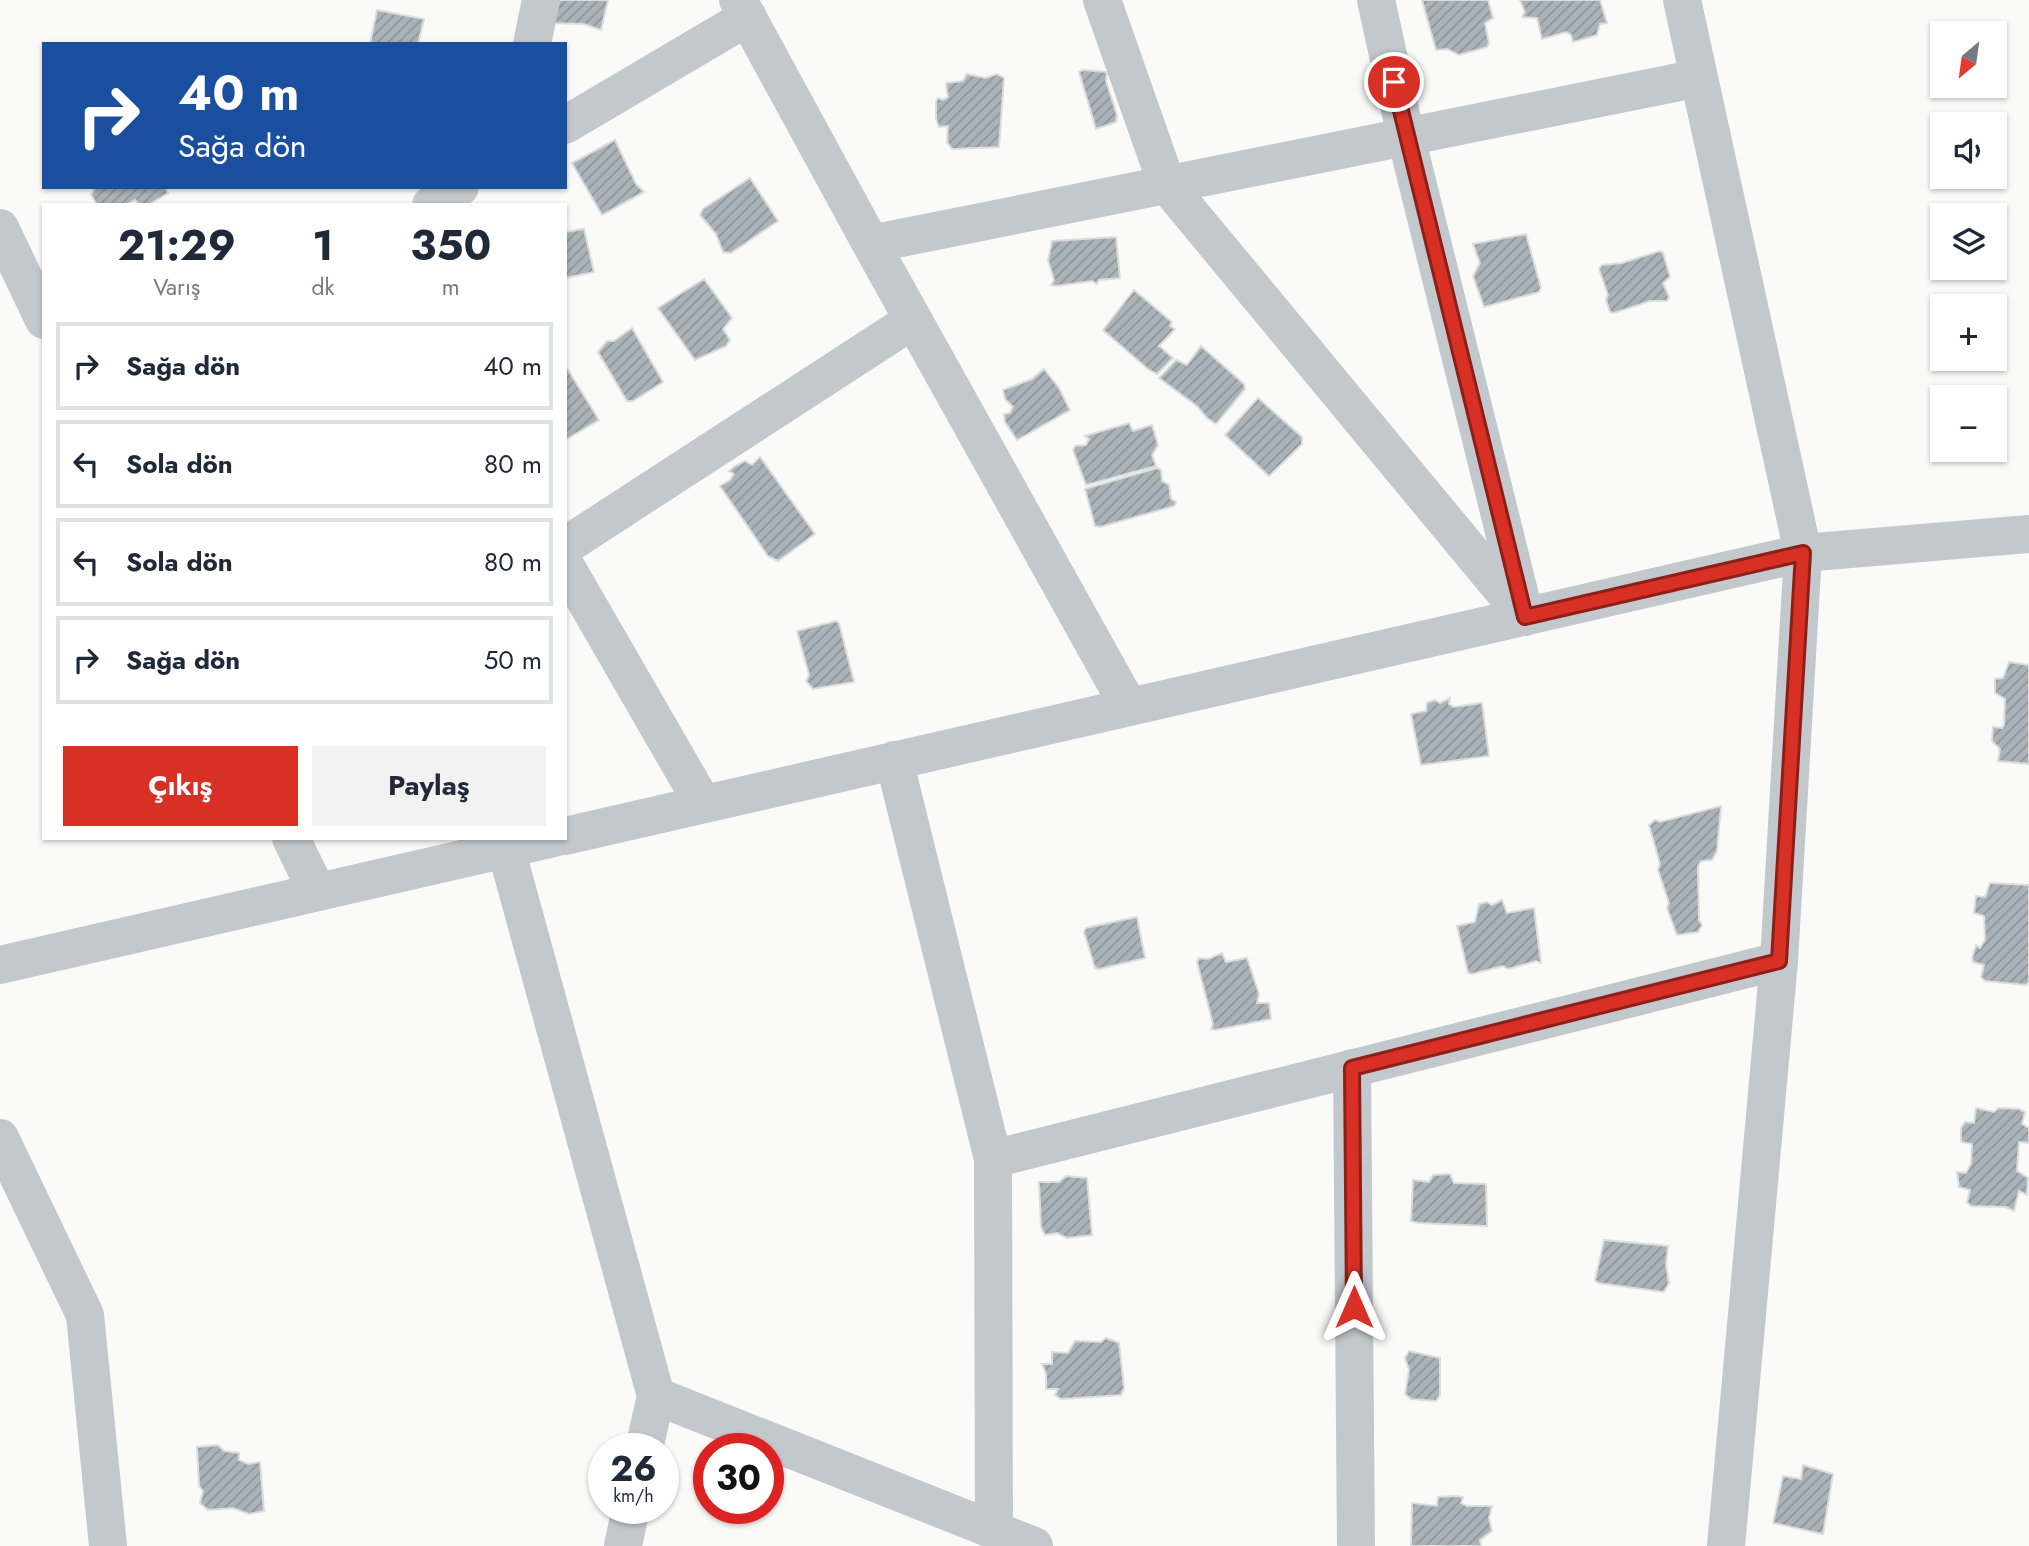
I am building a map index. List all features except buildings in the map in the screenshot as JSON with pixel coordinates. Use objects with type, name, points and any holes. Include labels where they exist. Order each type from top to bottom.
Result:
[{"type":"street","points":[[532,42],[541,0]]},
{"type":"street","points":[[1102,0],[1167,185],[1525,617]]},
{"type":"street","points":[[1376,0],[1406,136],[1525,617]]},
{"type":"street","points":[[1682,0],[1803,553],[1779,961],[1726,1546]]},
{"type":"street","points":[[567,124],[743,9],[1129,707]]},
{"type":"street","points":[[871,244],[1699,78]]},
{"type":"street","points":[[434,203],[457,189]]},
{"type":"street","points":[[0,228],[42,316]]},
{"type":"street","points":[[567,545],[913,320]]},
{"type":"street","points":[[567,836],[1803,553],[2029,534]]},
{"type":"street","points":[[567,568],[703,804]]},
{"type":"street","points":[[894,760],[993,1159],[994,1530]]},
{"type":"street","points":[[292,840],[317,892]]},
{"type":"street","points":[[0,965],[545,840]]},
{"type":"street","points":[[506,849],[656,1396],[648,1433]]},
{"type":"street","points":[[993,1159],[1779,961]]},
{"type":"street","points":[[1352,1068],[1356,1546]]},
{"type":"street","points":[[0,1138],[85,1315],[108,1546]]},
{"type":"street","points":[[656,1396],[1034,1546]]},
{"type":"street","points":[[623,1546],[628,1524]]},
{"type":"route","points":[[1354,1307],[1352,1068],[1779,961],[1803,553],[1525,617],[1394,82]]}]
